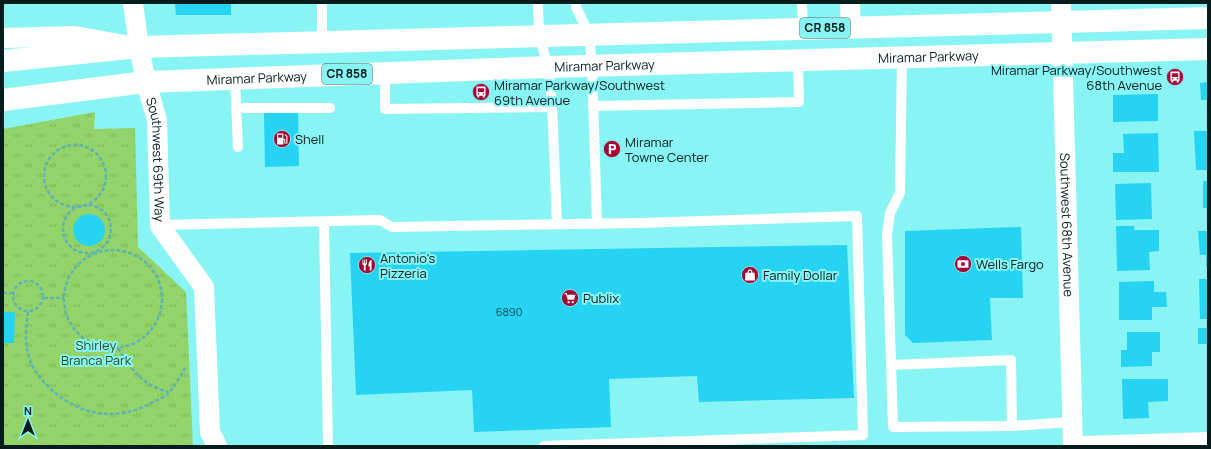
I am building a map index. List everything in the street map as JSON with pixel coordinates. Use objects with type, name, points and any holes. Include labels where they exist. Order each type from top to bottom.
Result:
[{"type":"main road","name":"CR 858","points":[[3,61],[139,47],[539,35],[851,28],[1061,12],[1208,18]]},
{"type":"main road","name":"Miramar Parkway","points":[[3,100],[146,82],[235,78],[548,67],[1208,49]]},
{"type":"street","name":"Southwest 69th Way","points":[[133,3],[139,47],[146,82],[157,120],[160,225],[204,287],[210,432],[216,446]]},
{"type":"street","points":[[850,3],[851,28]]},
{"type":"street","name":"Southwest 68th Avenue","points":[[1061,12],[1073,446]]},
{"type":"street","points":[[3,38],[75,36],[139,47]]},
{"type":"street","points":[[1084,446],[1208,442]]},
{"type":"lane","points":[[322,3],[322,42]]},
{"type":"lane","points":[[538,3],[539,35],[548,67],[552,106],[556,224]]},
{"type":"lane","points":[[576,3],[576,8],[589,34],[592,66],[597,224]]},
{"type":"lane","points":[[802,3],[803,29]]},
{"type":"lane","points":[[902,57],[900,192],[890,213],[887,235],[894,427],[1012,426],[1072,422]]},
{"type":"lane","points":[[593,106],[799,102],[798,60]]},
{"type":"lane","points":[[386,73],[385,109],[552,106]]},
{"type":"lane","points":[[235,78],[238,147]]},
{"type":"lane","points":[[236,108],[330,108]]},
{"type":"lane","points":[[160,225],[380,220],[392,227],[597,224],[857,216],[863,435],[544,446]]},
{"type":"lane","points":[[324,222],[328,446]]},
{"type":"lane","points":[[892,364],[1011,360],[1012,426]]},
{"type":"path","points":[[81,206],[74,207],[55,200],[48,192],[45,184],[44,174],[50,157],[57,150],[66,146],[77,145],[88,147],[96,153],[103,162],[106,172],[105,183],[101,192],[94,200],[81,206],[75,208],[69,213],[65,220],[63,227],[67,242],[72,248],[86,253],[95,252],[111,250],[126,252],[141,259],[147,264],[152,269],[160,284],[162,299],[160,315],[153,329],[140,340],[125,347],[108,349],[92,345],[78,335],[68,322],[63,306],[64,289],[70,274],[81,261],[95,252],[102,248],[107,242],[110,234],[111,226],[104,212],[97,207],[89,205],[81,206]]},
{"type":"path","points":[[24,282],[33,282],[41,287],[44,298],[38,309],[28,312],[22,311],[18,308],[15,304],[13,293],[19,284],[24,282]]},
{"type":"path","points":[[3,293],[13,293]]},
{"type":"path","points":[[44,298],[64,298]]},
{"type":"path","points":[[28,312],[26,344],[30,361],[41,381],[60,398],[79,408],[104,414],[123,413],[142,409],[168,392],[186,367]]},
{"type":"path","points":[[118,348],[128,365],[136,374],[157,390],[168,392]]},
{"type":"green space","name":"Shirley Branca Park","points":[[95,112],[94,129],[135,128],[138,247],[186,292],[193,446],[3,446],[3,129]]},
{"type":"building","points":[[175,3],[231,3],[231,15],[176,15]]},
{"type":"building","points":[[1208,82],[1208,100],[1201,100],[1200,83]]},
{"type":"building","points":[[1158,94],[1158,121],[1113,122],[1113,95]]},
{"type":"building","name":"Shell","points":[[298,111],[299,166],[265,167],[264,112]]},
{"type":"building","points":[[1194,131],[1208,131],[1208,170],[1196,170]]},
{"type":"building","points":[[1158,133],[1159,172],[1113,172],[1113,153],[1124,153],[1123,134]]},
{"type":"building","points":[[1203,181],[1208,181],[1208,208],[1203,208]]},
{"type":"building","points":[[1151,183],[1152,219],[1116,220],[1115,184]]},
{"type":"building","points":[[86,214],[92,214],[102,221],[105,230],[104,236],[98,243],[92,246],[86,246],[76,239],[73,233],[73,227],[80,217]]},
{"type":"building","points":[[1116,226],[1134,226],[1134,230],[1159,230],[1159,251],[1149,252],[1150,270],[1117,271]]},
{"type":"building","name":"Wells Fargo","points":[[1021,227],[1023,298],[990,298],[992,340],[913,343],[905,335],[905,231]]},
{"type":"building","points":[[1198,231],[1208,231],[1208,267],[1206,267],[1206,255],[1200,255]]},
{"type":"building","points":[[847,245],[854,398],[699,402],[697,376],[609,379],[611,427],[474,432],[472,390],[356,395],[350,253]]},
{"type":"building","points":[[1199,279],[1208,279],[1208,319],[1200,319]]},
{"type":"building","points":[[1154,281],[1154,292],[1166,292],[1167,307],[1152,307],[1152,320],[1119,320],[1119,282]]},
{"type":"building","points":[[3,312],[15,312],[14,343],[3,343]]},
{"type":"building","points":[[1198,328],[1208,328],[1208,344],[1198,344]]},
{"type":"building","points":[[1127,332],[1160,332],[1160,352],[1152,352],[1152,366],[1121,367],[1121,350],[1127,350]]},
{"type":"building","points":[[1122,379],[1168,379],[1168,401],[1148,402],[1149,418],[1123,419]]},
{"type":"place","name":"Miramar Parkway/Southwest 68th Avenue","points":[[1175,77]]},
{"type":"place","name":"Miramar Parkway/Southwest 69th Avenue","points":[[481,92]]},
{"type":"place","name":"Shell","points":[[282,139]]},
{"type":"place","name":"Miramar Towne Center","points":[[612,149]]},
{"type":"place","name":"Wells Fargo","points":[[963,264]]},
{"type":"place","name":"Antonio's Pizzeria","points":[[367,265]]},
{"type":"place","name":"Family Dollar","points":[[750,275]]},
{"type":"place","name":"Publix","points":[[570,298]]}]
